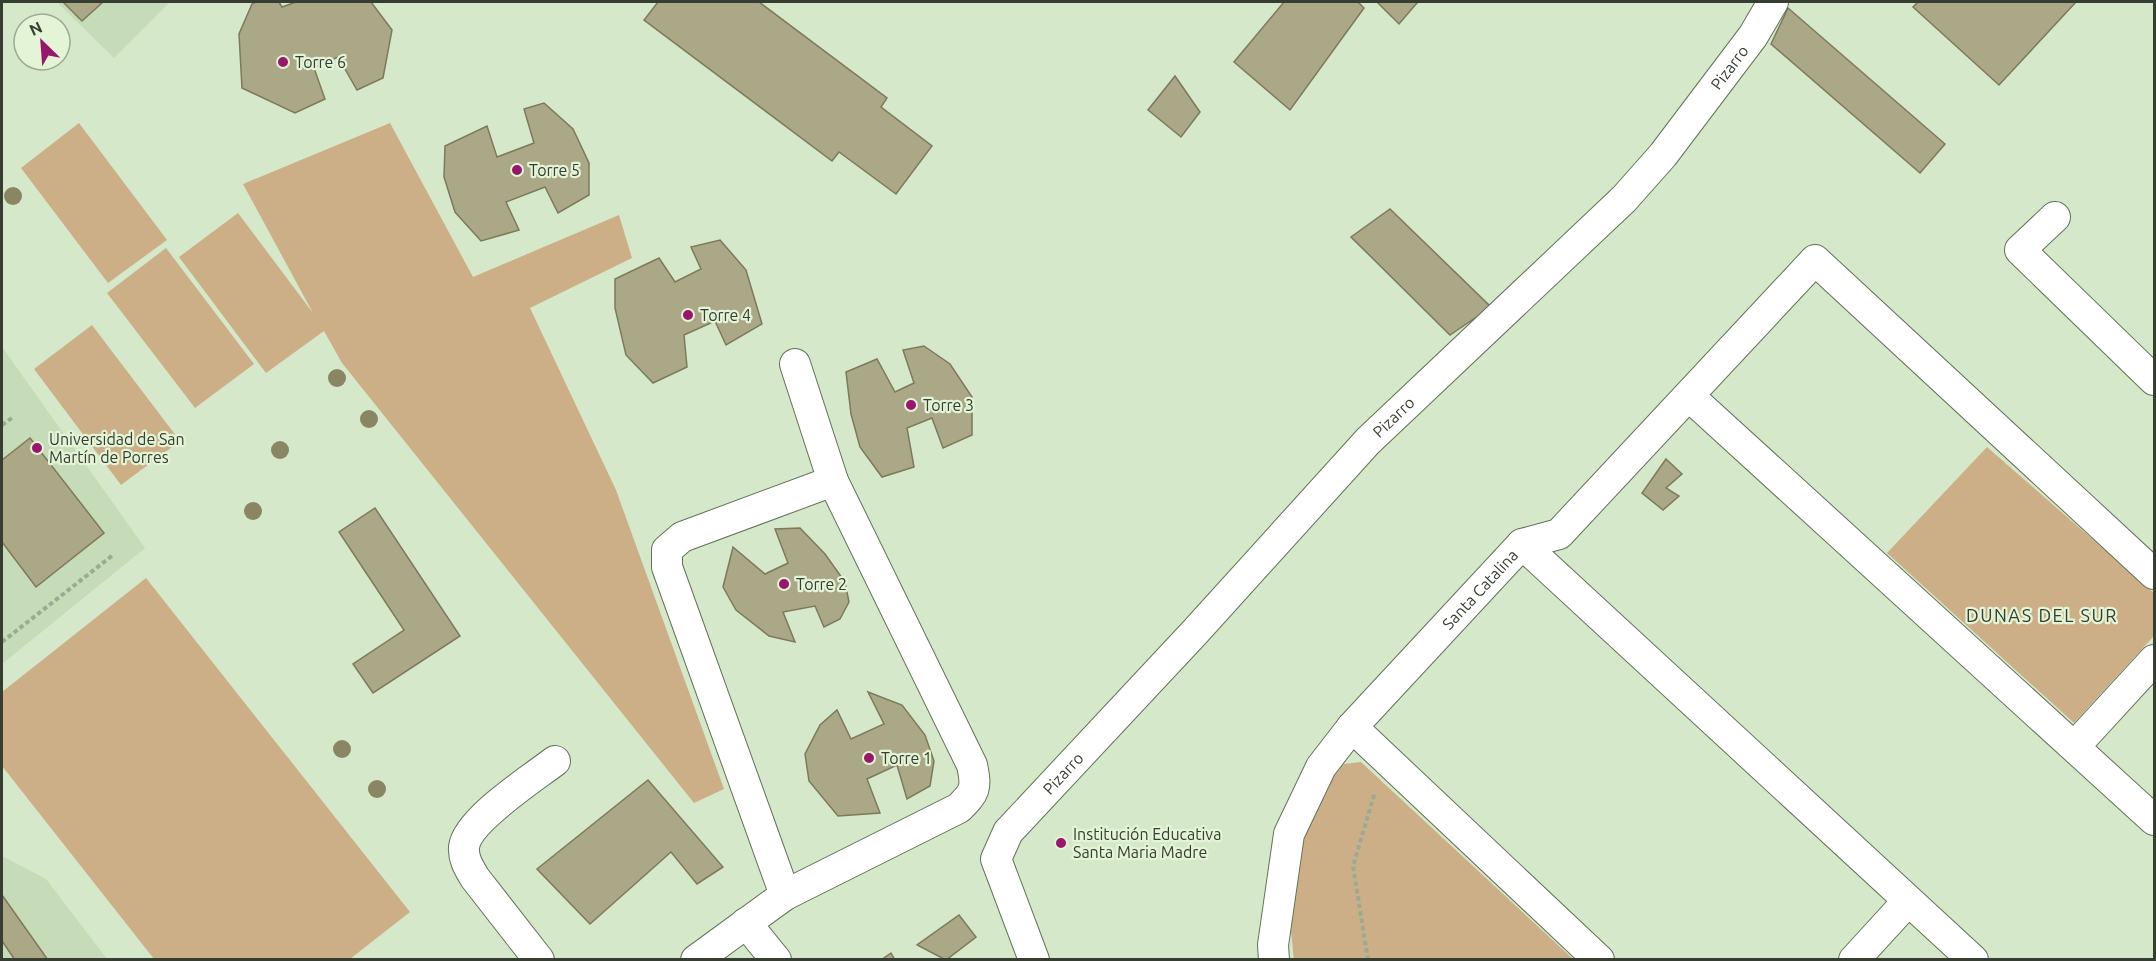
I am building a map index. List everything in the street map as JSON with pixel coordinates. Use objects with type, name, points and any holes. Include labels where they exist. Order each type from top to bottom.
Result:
[{"type":"street","name":"Pizarro","points":[[1034,960],[996,860],[1008,831],[1195,632],[1368,441],[1624,199],[1663,155],[1746,45],[1773,2]]},
{"type":"street","points":[[2055,217],[2020,250],[2154,380]]},
{"type":"street","name":"Santa Catalina","points":[[1274,960],[1273,945],[1289,834],[1321,767],[1352,727],[1522,544],[1559,534],[1815,260],[2154,574]]},
{"type":"street","points":[[696,960],[785,895],[959,808],[973,793],[975,782],[972,765],[833,481],[795,364]]},
{"type":"street","points":[[1689,396],[2076,745],[2154,820]]},
{"type":"street","points":[[785,895],[668,567],[667,550],[682,537],[833,481]]},
{"type":"street","points":[[1522,544],[1973,960]]},
{"type":"street","points":[[2076,745],[2154,660]]},
{"type":"street","points":[[1352,727],[1599,960]]},
{"type":"street","points":[[539,960],[475,878],[466,863],[464,847],[469,833],[480,820],[555,761]]},
{"type":"street","points":[[1854,960],[1908,901]]},
{"type":"street","points":[[746,923],[776,960]]},
{"type":"path","points":[[2,425],[12,418]]},
{"type":"path","points":[[2,642],[113,555]]},
{"type":"path","points":[[1368,960],[1353,866],[1375,792]]},
{"type":"shaded area","points":[[57,2],[170,2],[114,58],[72,17],[72,12],[67,12]]},
{"type":"shaded area","points":[[79,123],[167,240],[108,283],[21,168]]},
{"type":"shaded area","points":[[390,123],[473,277],[619,215],[632,258],[530,308],[616,490],[724,789],[694,803],[342,363],[324,331],[266,373],[179,257],[238,213],[313,313],[243,184]]},
{"type":"shaded area","points":[[166,248],[254,364],[195,408],[107,293]]},
{"type":"shaded area","points":[[92,325],[180,441],[121,485],[34,369]]},
{"type":"shaded area","name":"Universidad de San Martín de Porres","points":[[2,347],[145,548],[2,664]]},
{"type":"shaded area","points":[[1987,447],[2154,593],[2154,636],[2074,723],[1887,553]]},
{"type":"shaded area","points":[[146,578],[410,912],[350,959],[154,959],[2,766],[2,692]]},
{"type":"shaded area","points":[[1361,762],[1573,959],[1294,960],[1290,923],[1305,827],[1329,776],[1344,764]]},
{"type":"shaded area","points":[[2,856],[46,879],[107,959],[2,959]]},
{"type":"building","points":[[63,2],[103,2],[82,21]]},
{"type":"building","name":"Torre 6","points":[[279,2],[282,7],[296,2],[371,2],[392,30],[383,78],[357,90],[338,57],[314,68],[325,99],[295,113],[242,88],[239,34],[252,4]]},
{"type":"building","points":[[658,2],[759,2],[887,98],[881,107],[932,146],[896,194],[839,152],[832,161],[644,20]]},
{"type":"building","points":[[1284,2],[1358,2],[1364,8],[1290,110],[1234,62]]},
{"type":"building","points":[[1377,2],[1415,2],[1417,3],[1399,24]]},
{"type":"building","points":[[1918,2],[2076,2],[1999,85],[1913,7]]},
{"type":"building","points":[[1788,8],[1945,144],[1920,173],[1771,44]]},
{"type":"building","points":[[1175,76],[1200,112],[1181,137],[1148,110]]},
{"type":"building","name":"Torre 5","points":[[544,103],[573,129],[589,163],[589,195],[558,213],[545,187],[506,202],[519,230],[481,241],[455,212],[444,177],[445,146],[487,126],[497,157],[534,143],[524,109]]},
{"type":"building","points":[[1390,209],[1491,307],[1450,335],[1351,237]]},
{"type":"building","name":"Torre 4","points":[[720,240],[746,270],[762,324],[726,345],[715,321],[684,335],[687,367],[653,383],[626,355],[615,308],[615,279],[659,258],[675,282],[701,269],[691,247]]},
{"type":"building","name":"Torre 3","points":[[924,346],[950,364],[972,397],[972,435],[943,448],[932,418],[907,428],[914,467],[882,477],[860,447],[851,414],[846,372],[877,359],[895,392],[914,383],[903,350]]},
{"type":"building","points":[[30,438],[104,533],[36,587],[2,542],[2,460]]},
{"type":"building","points":[[1666,459],[1682,474],[1666,488],[1679,496],[1663,510],[1642,493]]},
{"type":"building","points":[[375,508],[460,636],[373,693],[353,664],[404,630],[339,532]]},
{"type":"building","name":"Torre 2","points":[[800,528],[825,554],[845,582],[849,602],[840,619],[824,627],[815,606],[783,612],[795,642],[769,636],[736,610],[723,587],[733,547],[765,574],[788,563],[775,529]]},
{"type":"building","name":"Torre 1","points":[[868,692],[902,705],[925,735],[934,761],[930,786],[907,799],[897,765],[867,779],[880,813],[838,816],[809,781],[805,754],[820,725],[837,710],[851,739],[884,724]]},
{"type":"building","points":[[648,780],[723,867],[697,884],[671,852],[590,924],[537,869]]},
{"type":"building","points":[[2,895],[48,960],[15,960],[2,941]]},
{"type":"building","points":[[959,915],[976,937],[946,960],[917,945]]},
{"type":"building","points":[[891,953],[895,960],[881,960]]},
{"type":"place","name":"Torre 6","points":[[283,62]]},
{"type":"place","name":"Torre 5","points":[[517,170]]},
{"type":"place","name":"Torre 4","points":[[688,315]]},
{"type":"place","name":"Torre 3","points":[[911,405]]},
{"type":"place","name":"Universidad de San Martín de Porres","points":[[37,448]]},
{"type":"place","name":"Torre 2","points":[[784,584]]},
{"type":"place","name":"Torre 1","points":[[869,758]]},
{"type":"place","name":"Institución Educativa Santa Maria Madre","points":[[1061,843]]},
{"type":"district","name":"DUNAS DEL SUR","points":[[2042,615]]}]
